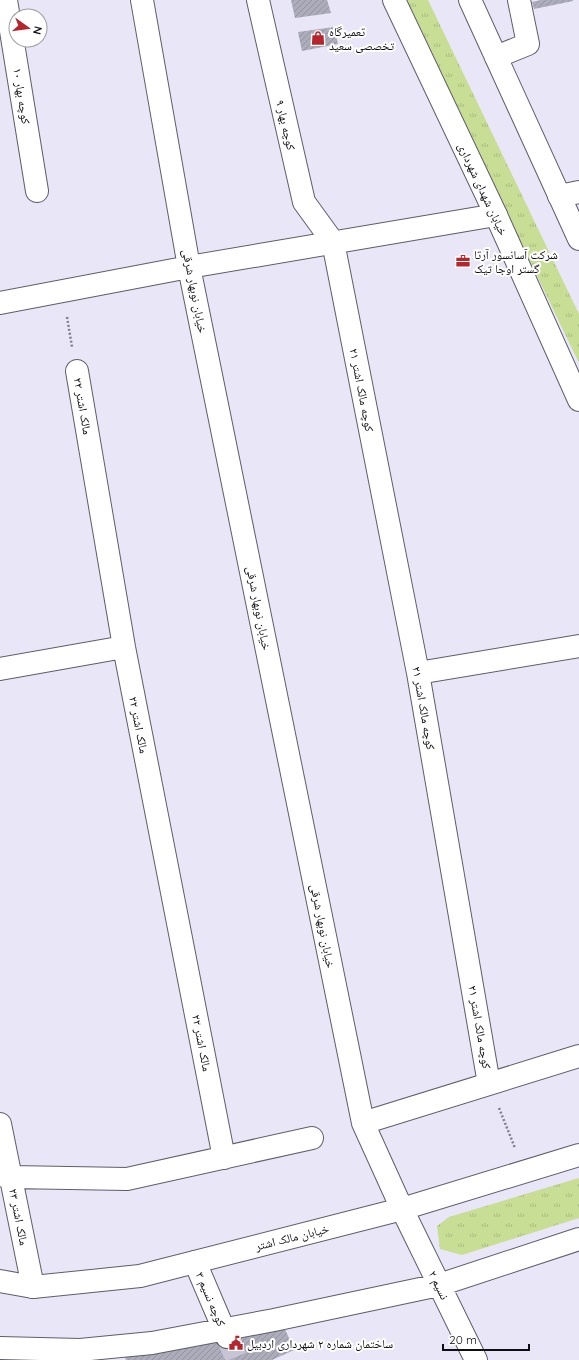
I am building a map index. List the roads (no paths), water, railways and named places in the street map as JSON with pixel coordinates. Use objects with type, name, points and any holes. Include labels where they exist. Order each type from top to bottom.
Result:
[{"type":"street","name":"خیابان نوبهار شرقی","points":[[142,0],[189,267],[363,1123],[402,1209]]},
{"type":"street","name":"کوچه بهار ۹","points":[[258,0],[304,202],[333,242]]},
{"type":"street","name":"خیابان شهدای شهرداری","points":[[394,0],[496,214],[579,400]]},
{"type":"street","points":[[470,0],[496,57],[569,194],[579,239]]},
{"type":"street","points":[[496,57],[528,44],[519,0]]},
{"type":"street","name":"کوچه بهار ۱۰","points":[[5,8],[37,191]]},
{"type":"street","points":[[0,303],[189,267],[496,214]]},
{"type":"street","name":"کوچه مالک اشتر ۲۱","points":[[333,242],[418,673],[490,1084]]},
{"type":"street","name":"مالک اشتر ۲۲","points":[[76,371],[124,647],[224,1158]]},
{"type":"street","points":[[418,673],[579,646]]},
{"type":"street","points":[[0,669],[124,647]]},
{"type":"street","points":[[363,1123],[579,1056]]},
{"type":"street","name":"مالک اشتر ۲۳","points":[[0,1124],[6,1176],[33,1287]]},
{"type":"street","points":[[6,1176],[127,1179],[312,1138]]},
{"type":"street","name":"خیابان مالک اشتر","points":[[0,1281],[33,1287],[140,1276],[402,1209],[579,1155]]},
{"type":"street","name":"نسیم ۲","points":[[402,1209],[476,1360]]},
{"type":"street","points":[[5,1360],[0,1348],[87,1349],[152,1343],[225,1333],[274,1320],[439,1285],[579,1239]]},
{"type":"street","name":"کوچه نسیم ۳","points":[[195,1262],[225,1333]]},
{"type":"tunnel","points":[[227,1337],[237,1360]]},
{"type":"place","name":"تعمیرگاه تخصصی سعید","points":[[318,38]]},
{"type":"place","name":"شرکت آسانسور آرتا گستر اوجا تیک","points":[[463,261]]},
{"type":"place","name":"ساختمان شماره ۲ شهرداری اردبیل","points":[[236,1343]]}]
